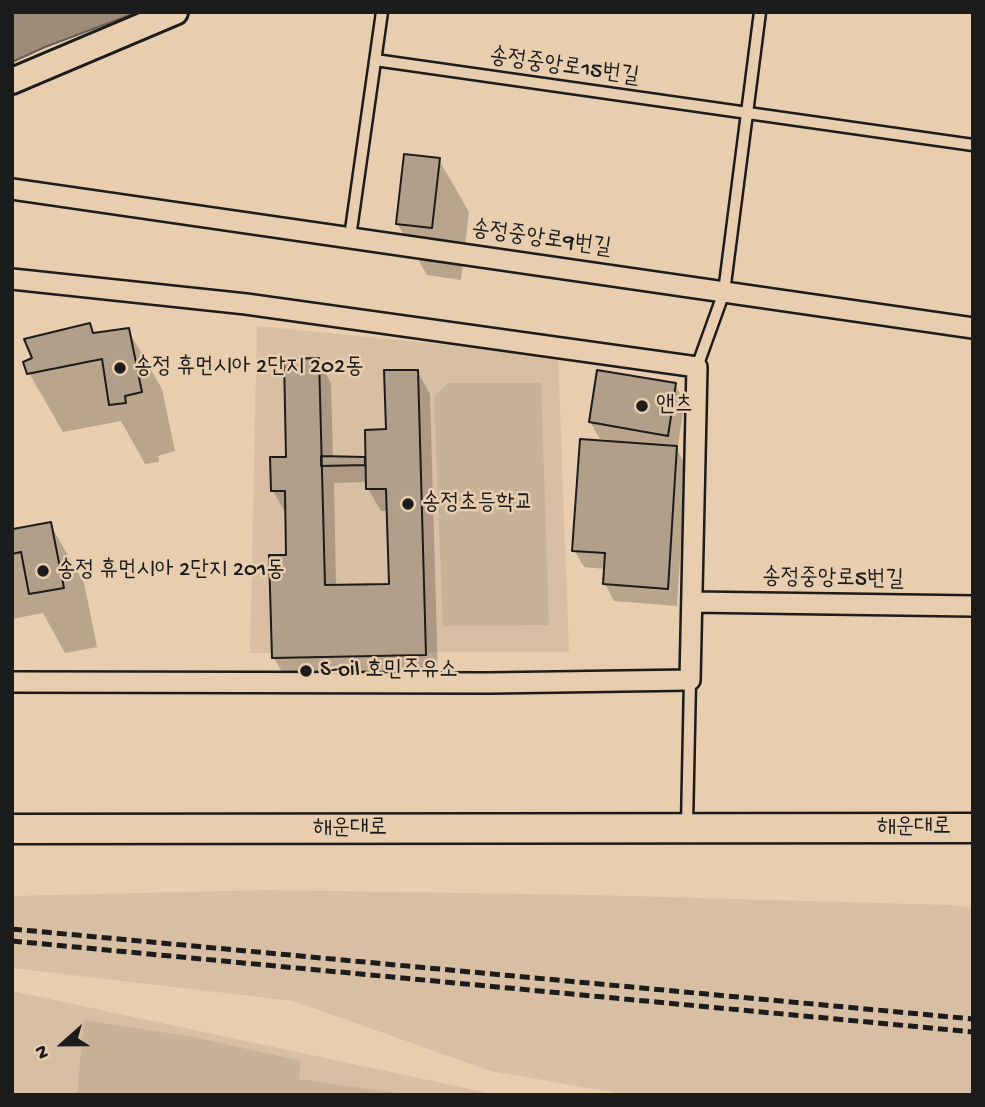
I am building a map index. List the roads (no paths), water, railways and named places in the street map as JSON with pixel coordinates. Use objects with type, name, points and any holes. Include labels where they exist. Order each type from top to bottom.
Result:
[{"type":"main road","name":"해운대로","points":[[12,829],[973,828]]},
{"type":"street","points":[[12,80],[175,12]]},
{"type":"street","name":"송정중앙로9번길","points":[[12,189],[973,328]]},
{"type":"street","points":[[12,278],[260,306],[697,367],[690,680],[489,683],[12,682]]},
{"type":"street","name":"송정중앙로5번길","points":[[692,602],[973,606]]},
{"type":"lane","points":[[350,237],[382,12]]},
{"type":"lane","points":[[697,367],[724,292],[760,12]]},
{"type":"lane","name":"송정중앙로15번길","points":[[375,61],[973,145]]},
{"type":"lane","points":[[687,829],[690,680]]},
{"type":"railway","points":[[12,929],[973,1019]]},
{"type":"railway","points":[[12,941],[973,1032]]},
{"type":"place","name":"송정 휴먼시아 2단지 202동","points":[[120,368]]},
{"type":"place","name":"앤츠","points":[[642,406]]},
{"type":"place","name":"송정초등학교","points":[[408,504]]},
{"type":"place","name":"송정 휴먼시아 2단지 201동","points":[[43,571]]},
{"type":"place","name":"S-oil 호민주유소","points":[[306,671]]}]
